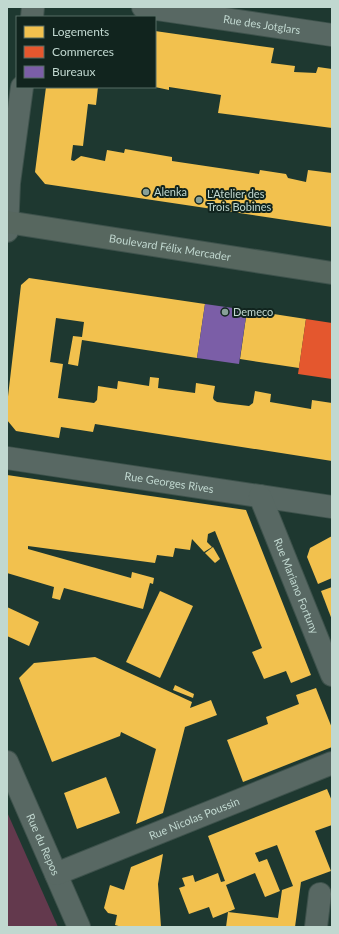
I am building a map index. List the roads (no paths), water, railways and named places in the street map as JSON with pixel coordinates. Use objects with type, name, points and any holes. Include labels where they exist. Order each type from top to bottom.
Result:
[{"type":"main road","name":"Boulevard Félix Mercader","points":[[7,225],[332,273]]},
{"type":"street","name":"Rue des Jotglars","points":[[143,7],[332,35]]},
{"type":"street","points":[[7,225],[9,183],[22,88]]},
{"type":"street","name":"Rue Georges Rives","points":[[7,458],[332,507]]},
{"type":"street","name":"Rue Mariano Fortuny","points":[[260,496],[332,675]]},
{"type":"street","name":"Rue du Repos","points":[[7,762],[79,927]]},
{"type":"street","name":"Rue Nicolas Poussin","points":[[56,874],[332,763]]},
{"type":"street","points":[[316,927],[320,894]]},
{"type":"place","name":"Alenka","points":[[146,192]]},
{"type":"place","name":"L'Atelier des Trois Bobines","points":[[199,200]]},
{"type":"place","name":"Demeco","points":[[225,312]]}]
